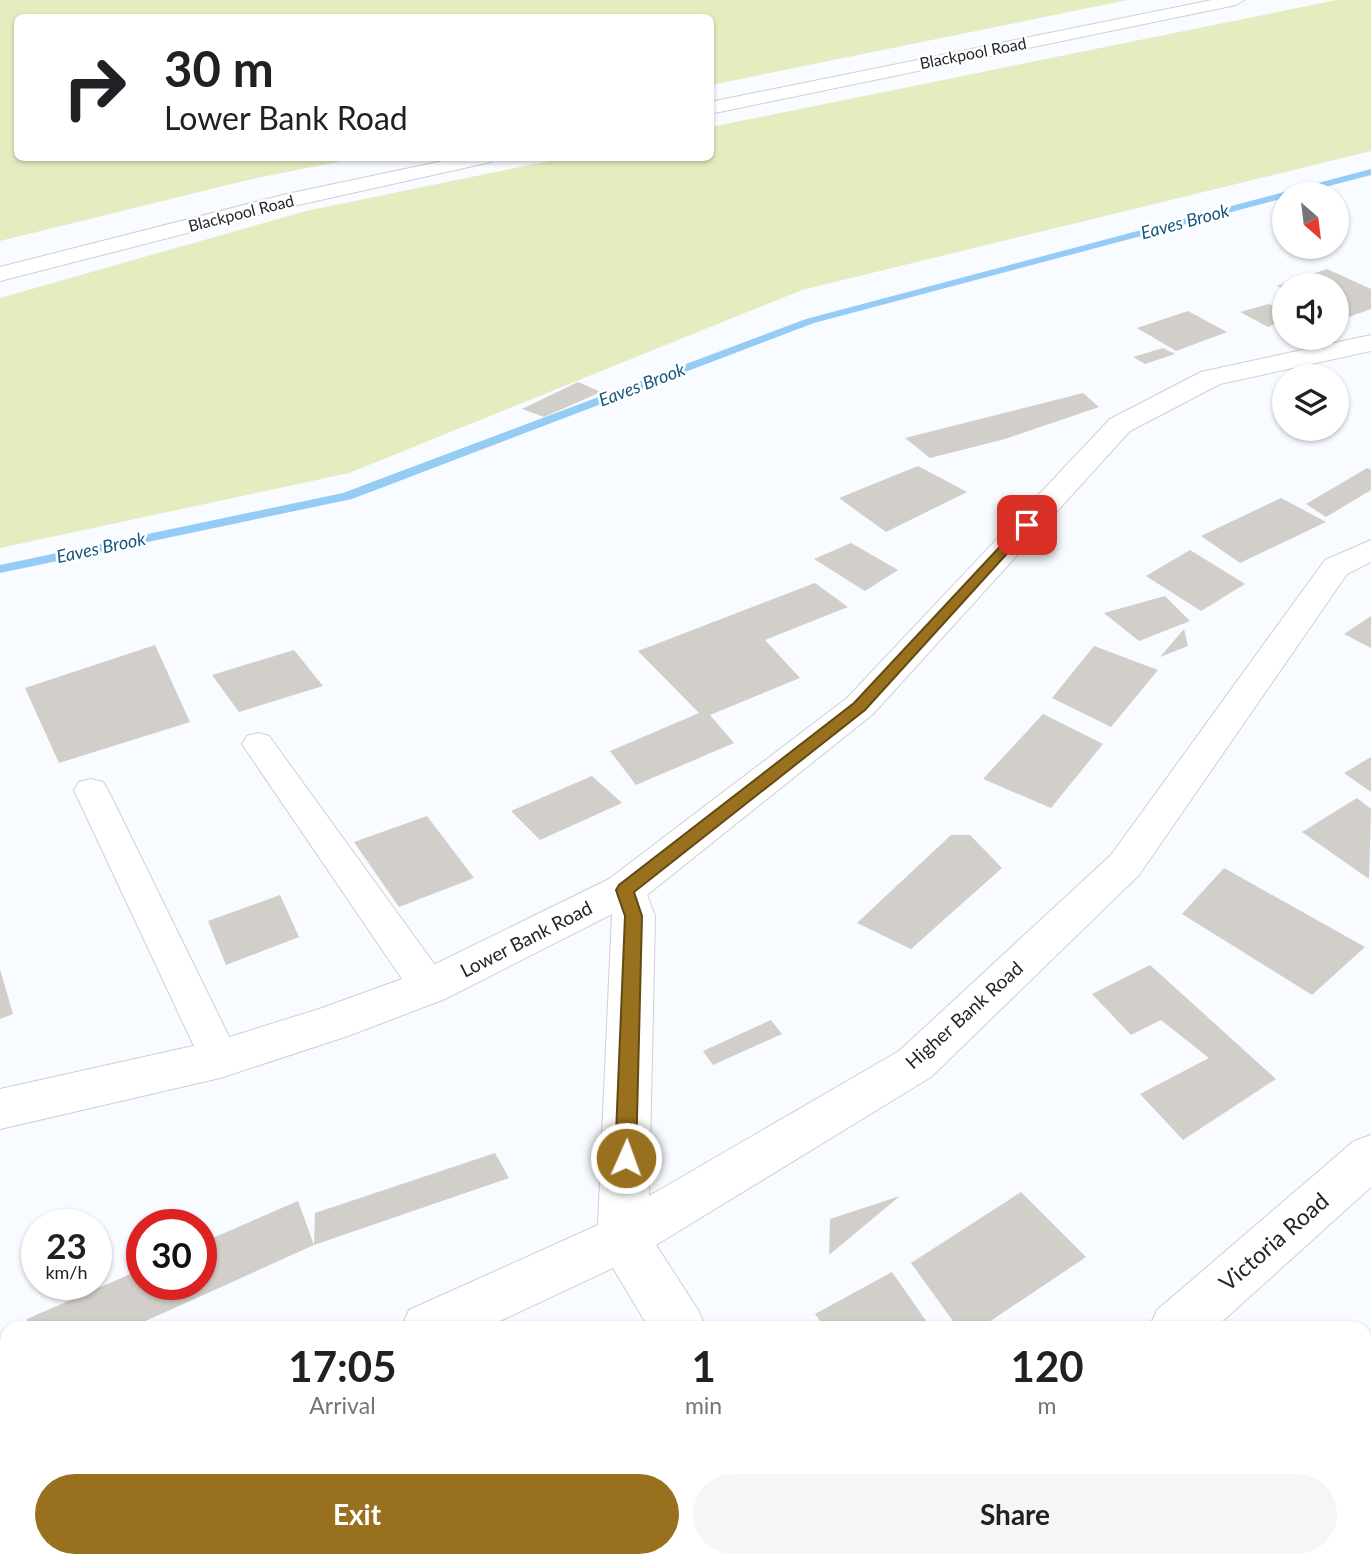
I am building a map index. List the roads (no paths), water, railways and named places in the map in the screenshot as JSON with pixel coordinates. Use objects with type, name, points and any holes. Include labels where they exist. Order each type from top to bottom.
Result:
[{"type":"main road","name":"Blackpool Road","points":[[714,107],[1236,0]]},
{"type":"main road","name":"Blackpool Road","points":[[0,274],[287,201],[470,161]]},
{"type":"main road","name":"Lower Bank Road","points":[[0,1109],[220,1059],[429,987],[625,890],[860,706],[1120,425],[1211,378],[1371,343]]},
{"type":"main road","name":"Higher Bank Road","points":[[443,1321],[623,1238],[915,1063],[1125,865],[1336,567],[1371,550]]},
{"type":"main road","points":[[625,890],[634,916],[623,1238],[675,1321]]},
{"type":"main road","name":"Victoria Road","points":[[1184,1321],[1371,1156]]},
{"type":"lane","points":[[258,744],[429,987]]},
{"type":"lane","points":[[91,790],[220,1059]]},
{"type":"waterway","name":"Eaves Brook","points":[[1333,182],[1371,172]]},
{"type":"waterway","name":"Eaves Brook","points":[[0,569],[347,496],[810,321],[1272,198]]}]
